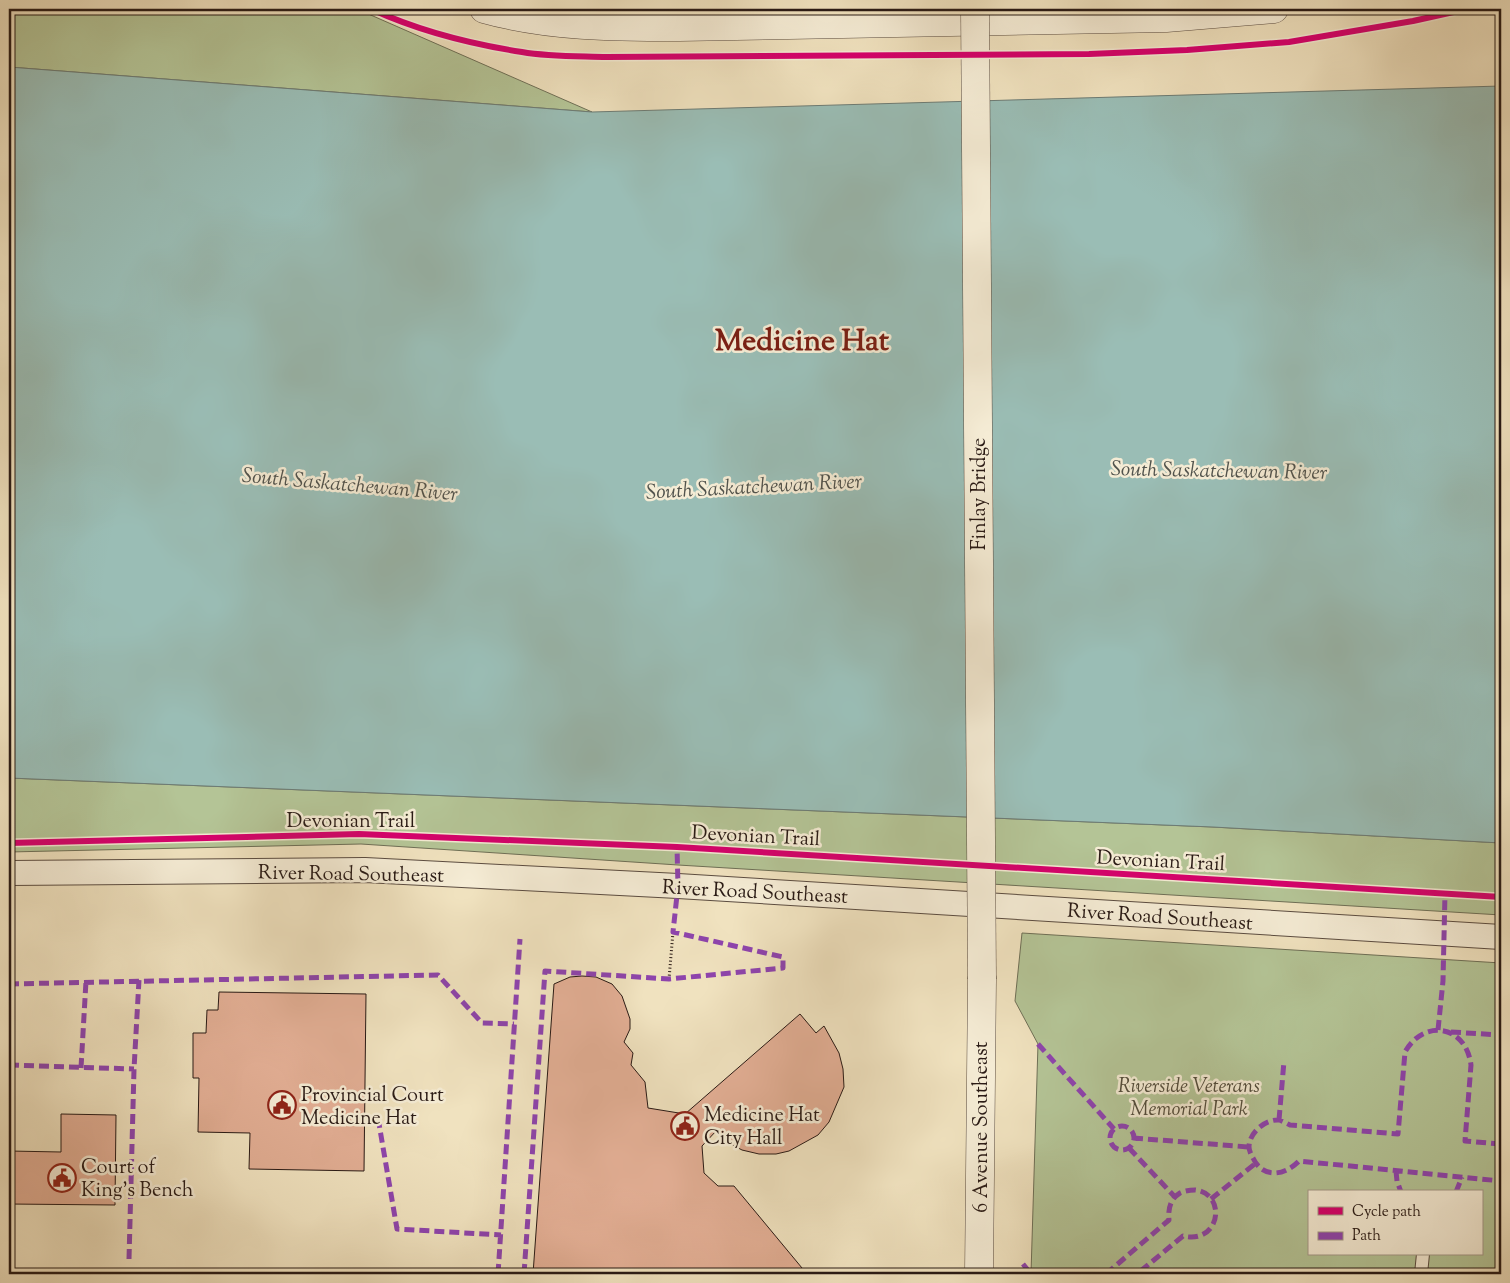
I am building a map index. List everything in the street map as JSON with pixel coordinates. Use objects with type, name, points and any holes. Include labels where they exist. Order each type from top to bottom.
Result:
[{"type":"street","points":[[484,9],[504,15],[560,23],[622,27],[1166,18],[1274,9]]},
{"type":"street","name":"Finlay Bridge","points":[[974,9],[982,979]]},
{"type":"street","name":"River Road Southeast","points":[[9,874],[365,870],[698,888],[1501,937]]},
{"type":"street","name":"6 Avenue Southeast","points":[[980,1274],[982,979]]},
{"type":"lane","points":[[1421,1274],[1423,1256]]},
{"type":"path","points":[[669,979],[673,932]]},
{"type":"green space","points":[[9,9],[357,9],[592,112],[9,67]]},
{"type":"green space","points":[[9,778],[1213,827],[1501,843],[1501,915],[361,844],[9,852]]},
{"type":"green space","name":"Riverside Veterans Memorial Park","points":[[1022,933],[1501,963],[1501,1274],[1031,1274],[1038,1044],[1015,1001]]},
{"type":"water","name":"South Saskatchewan River","points":[[9,67],[592,112],[1501,86],[1501,843],[1213,827],[9,778]]},
{"type":"building","name":"Medicine Hat City Hall","points":[[570,977],[596,977],[612,984],[622,996],[630,1019],[630,1029],[624,1042],[633,1053],[631,1065],[645,1082],[648,1108],[685,1114],[800,1014],[816,1033],[824,1026],[839,1053],[843,1069],[844,1087],[829,1122],[818,1135],[789,1151],[776,1154],[759,1154],[742,1150],[729,1143],[717,1130],[702,1146],[704,1173],[718,1186],[734,1186],[807,1274],[533,1274],[554,984]]},
{"type":"building","name":"Provincial Court Medicine Hat","points":[[219,992],[366,994],[364,1171],[249,1169],[250,1133],[198,1132],[199,1078],[193,1078],[193,1033],[206,1033],[207,1010],[218,1010]]},
{"type":"building","name":"Court of King's Bench","points":[[61,1114],[116,1115],[115,1205],[9,1204],[9,1151],[61,1152]]},
{"type":"marked path","points":[[524,1274],[545,971],[669,979],[783,968],[783,957],[673,932],[678,886],[677,847]]},
{"type":"marked path","points":[[1438,1030],[1443,981],[1445,893]]},
{"type":"marked path","points":[[498,1274],[520,939]]},
{"type":"marked path","points":[[9,984],[438,975],[482,1023],[514,1024]]},
{"type":"marked path","points":[[129,1259],[134,1069],[139,980]]},
{"type":"marked path","points":[[81,1068],[86,981]]},
{"type":"marked path","points":[[1501,1144],[1465,1141],[1471,1065],[1468,1052],[1461,1041],[1453,1034],[1433,1031],[1423,1034],[1413,1041],[1405,1052],[1398,1134],[1290,1125],[1274,1120],[1263,1124],[1255,1132],[1249,1147],[1257,1165],[1268,1172],[1274,1173],[1287,1170],[1299,1161],[1501,1181]]},
{"type":"marked path","points":[[1451,1032],[1501,1035]]},
{"type":"marked path","points":[[1038,1044],[1114,1129]]},
{"type":"marked path","points":[[1279,1120],[1284,1061]]},
{"type":"marked path","points":[[9,1065],[134,1069]]},
{"type":"marked path","points":[[378,1118],[397,1229],[501,1235]]},
{"type":"marked path","points":[[1122,1126],[1130,1130],[1134,1138],[1130,1146],[1122,1150],[1114,1146],[1110,1138],[1114,1130],[1122,1126]]},
{"type":"marked path","points":[[1133,1138],[1249,1147]]},
{"type":"marked path","points":[[1129,1148],[1175,1197]]},
{"type":"marked path","points":[[1211,1199],[1256,1163]]},
{"type":"marked path","points":[[1396,1171],[1400,1190]]},
{"type":"marked path","points":[[1457,1190],[1462,1177]]},
{"type":"marked path","points":[[1106,1274],[1169,1220],[1170,1205],[1177,1195],[1191,1190],[1205,1193],[1212,1200],[1215,1208],[1215,1218],[1212,1226],[1205,1233],[1196,1237],[1183,1236],[1137,1274]]},
{"type":"marked path","points":[[1023,1264],[1031,1274]]},
{"type":"cycle path","points":[[371,9],[426,30],[483,45],[543,55],[607,57],[1089,54],[1187,50],[1289,42],[1413,21],[1467,9]]},
{"type":"cycle path","name":"Devonian Trail","points":[[9,843],[359,834],[677,847],[1501,897]]},
{"type":"place","name":"Provincial Court Medicine Hat","points":[[282,1105]]},
{"type":"place","name":"Medicine Hat City Hall","points":[[685,1126]]},
{"type":"place","name":"Court of King's Bench","points":[[62,1178]]},
{"type":"district","name":"Medicine Hat","points":[[802,340]]}]
